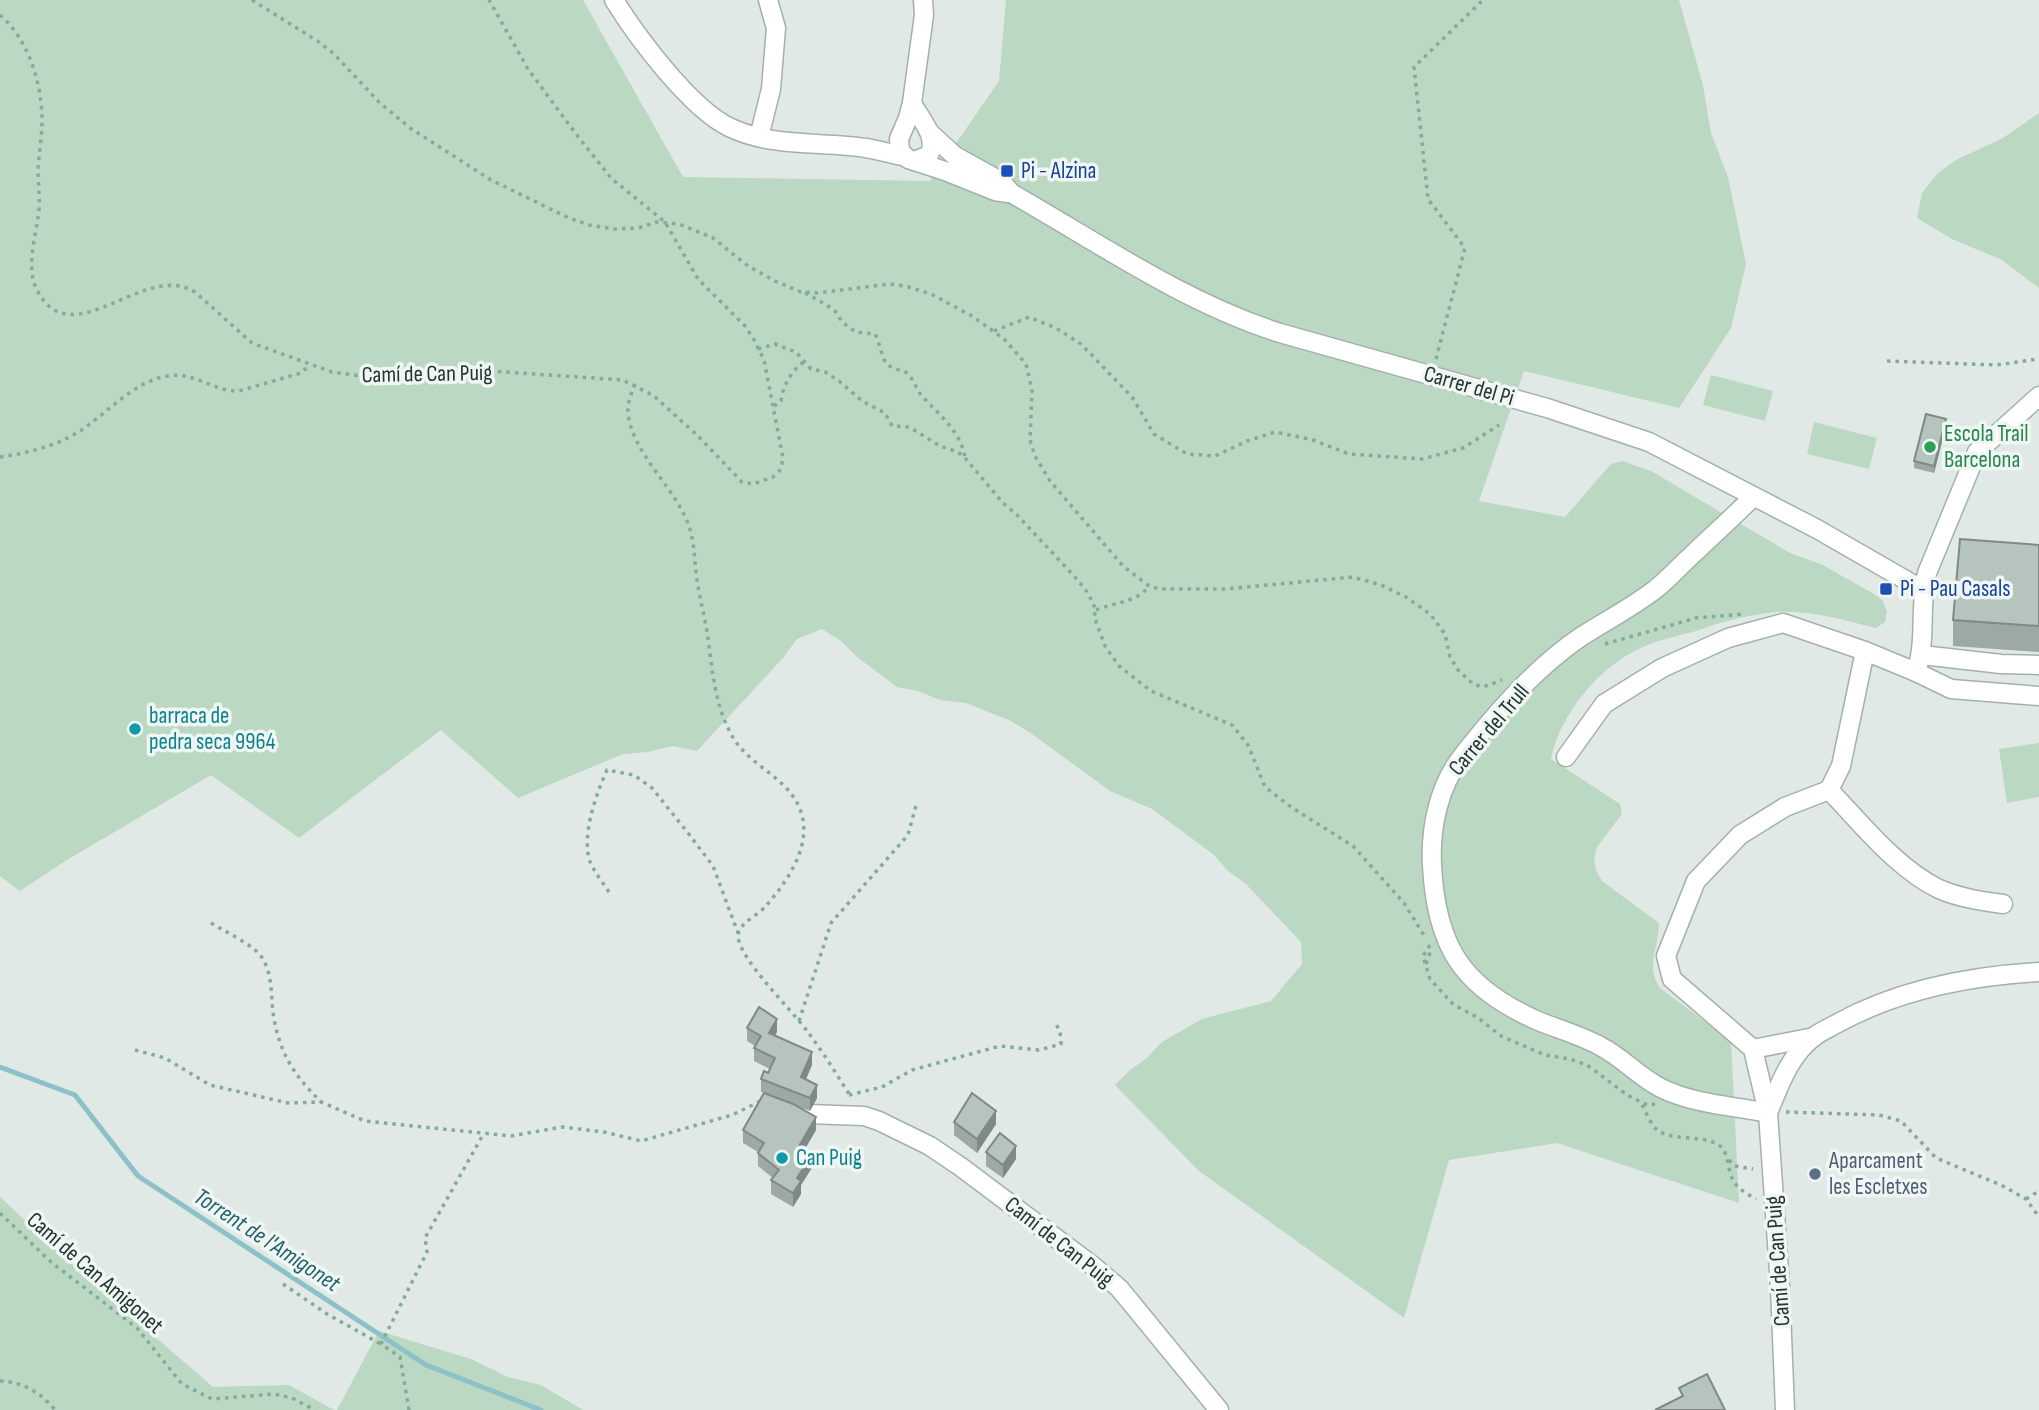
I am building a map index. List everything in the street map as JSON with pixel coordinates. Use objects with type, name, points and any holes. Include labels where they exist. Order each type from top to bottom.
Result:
[{"type":"street","points":[[614,0],[642,43],[709,113],[727,126],[759,137],[809,145],[867,148],[885,145],[902,133],[916,126],[929,132],[933,145],[929,155],[909,158],[898,145],[902,133],[912,103],[924,15],[923,0]]},
{"type":"street","points":[[759,137],[771,89],[776,28],[768,0]]},
{"type":"street","name":"Carrer del Pi","points":[[912,103],[929,132],[955,156],[1002,182],[1011,193],[1209,306],[1244,322],[1547,408],[1667,449],[1753,497],[1817,528],[1923,590]]},
{"type":"street","name":"Carrer del Pi","points":[[867,148],[909,158],[995,191],[1011,193]]},
{"type":"street","points":[[1919,664],[1923,590],[1927,573],[1977,452],[2039,396]]},
{"type":"street","name":"Carrer del Trull","points":[[1753,497],[1659,586],[1628,610],[1582,636],[1532,678],[1462,756],[1446,780],[1431,845],[1433,881],[1445,936],[1455,959],[1490,996],[1533,1019],[1600,1045],[1659,1087],[1714,1104],[1768,1113]]},
{"type":"street","points":[[1566,757],[1604,704],[1662,668],[1728,638],[1783,623],[1865,651],[1919,664],[2039,665]]},
{"type":"street","points":[[1865,651],[1841,765],[1829,790],[1785,807],[1740,835],[1696,881],[1666,956],[1672,979],[1753,1049],[1814,1037],[1869,1006],[1928,987],[1998,975],[2039,972]]},
{"type":"street","points":[[1919,664],[1951,689],[2039,696]]},
{"type":"street","points":[[1829,790],[1900,862],[1938,888],[1972,900],[2003,904]]},
{"type":"street","points":[[1768,1113],[1789,1066],[1814,1037]]},
{"type":"street","name":"Camí de Can Puig","points":[[1753,1049],[1768,1113],[1784,1347],[1785,1410]]},
{"type":"street","points":[[815,1115],[864,1116]]},
{"type":"street","name":"Camí de Can Puig","points":[[864,1116],[889,1125],[930,1146],[1107,1278],[1124,1294],[1219,1410]]},
{"type":"path","points":[[252,0],[326,48],[379,102],[410,128],[491,180],[589,225],[625,229],[666,222],[690,228],[713,238],[748,266],[825,304],[856,332],[875,334],[885,362],[893,369],[906,373],[932,410],[946,419],[963,443],[966,459]]},
{"type":"path","points":[[489,0],[528,69],[611,178],[666,222]]},
{"type":"path","points":[[1432,375],[1465,248],[1428,199],[1414,67],[1483,0]]},
{"type":"path","name":"Camí de Can Puig","points":[[0,15],[18,37],[28,55],[41,98],[39,212],[32,260],[35,288],[56,312],[69,316],[82,315],[149,288],[175,284],[186,286],[211,305],[228,324],[252,343],[310,365],[346,375],[384,379],[440,372],[490,371],[612,378],[635,384],[654,396],[742,482],[753,484],[764,481],[781,469],[783,458],[764,360],[745,326],[698,279],[666,222]]},
{"type":"path","points":[[801,292],[817,293],[890,284],[905,286],[942,300],[993,331],[1016,351],[1030,373],[1030,440],[1040,465],[1050,481],[1111,553],[1123,566],[1150,586],[1160,589],[1224,589],[1353,577],[1390,589],[1430,614],[1445,634],[1450,657],[1458,670],[1474,684],[1483,687],[1499,681],[1532,678]]},
{"type":"path","points":[[993,331],[1029,317],[1056,328],[1081,345],[1132,397],[1154,433],[1186,454],[1215,456],[1275,432],[1312,440],[1349,454],[1422,459],[1463,448],[1499,425]]},
{"type":"path","points":[[758,349],[775,344],[796,352],[811,369],[825,372],[862,401],[885,413],[892,426],[909,426],[966,459],[1002,502],[1088,593],[1096,610],[1094,615],[1098,631],[1119,666],[1151,691],[1232,725],[1248,745],[1265,787],[1291,807],[1353,846],[1404,903],[1430,945],[1423,956],[1430,979],[1449,1000],[1496,1032],[1545,1055],[1587,1065],[1641,1103],[1655,1128],[1667,1136],[1681,1135],[1717,1144],[1727,1159],[1732,1179],[1741,1190],[1766,1208],[1775,1208]]},
{"type":"path","points":[[1888,360],[1996,365],[2039,359]]},
{"type":"path","points":[[774,405],[781,401],[790,376],[805,361]]},
{"type":"path","points":[[0,457],[33,451],[67,438],[153,379],[185,375],[229,391],[239,391],[302,373],[310,365]]},
{"type":"path","points":[[635,384],[628,401],[628,414],[633,429],[639,444],[676,499],[692,539],[713,675],[726,722],[743,752],[788,790],[799,806],[804,824],[800,850],[788,877],[765,907],[744,924],[738,933]]},
{"type":"path","points":[[1096,610],[1133,600],[1150,586]]},
{"type":"path","points":[[1600,646],[1696,618],[1742,614],[1778,624]]},
{"type":"path","points":[[609,892],[591,864],[586,844],[599,789],[607,770],[634,775],[652,788],[713,866],[746,956],[799,1021],[864,1116]]},
{"type":"path","points":[[799,1021],[831,923],[908,835],[917,802]]},
{"type":"path","points":[[211,923],[259,953],[270,972],[274,1019],[285,1059],[302,1083],[321,1102],[365,1121],[511,1136],[562,1127],[604,1132],[641,1141],[732,1115],[764,1100]]},
{"type":"path","points":[[815,1115],[850,1094],[882,1087],[912,1070],[1000,1046],[1039,1050],[1061,1044],[1060,1031],[1054,1021]]},
{"type":"path","points":[[135,1049],[165,1058],[210,1085],[288,1103],[321,1102]]},
{"type":"path","points":[[1768,1113],[1879,1115],[1901,1121],[1936,1158],[2001,1185],[2026,1199],[2039,1217]]},
{"type":"path","points":[[381,1344],[427,1252],[425,1238],[484,1133]]},
{"type":"path","points":[[1727,1159],[1735,1166],[1749,1167],[1773,1175]]},
{"type":"path","points":[[2026,1199],[2039,1191]]},
{"type":"path","name":"Camí de Can Amigonet","points":[[0,1213],[51,1262],[137,1328],[182,1384],[212,1398],[275,1394],[292,1398],[315,1410]]},
{"type":"path","points":[[283,1284],[327,1314],[400,1357],[409,1410]]},
{"type":"path","points":[[0,1381],[26,1386],[55,1410]]},
{"type":"green space","points":[[0,0],[583,0],[683,177],[930,181],[999,81],[1006,0],[1679,0],[1703,85],[1711,133],[1728,177],[1746,264],[1731,328],[1679,408],[1524,371],[1479,501],[1565,517],[1611,464],[1622,461],[1651,471],[1790,553],[1821,564],[1874,594],[1882,600],[1887,611],[1885,622],[1876,628],[1803,613],[1757,614],[1643,647],[1612,666],[1584,693],[1563,725],[1551,759],[1620,804],[1622,814],[1597,847],[1594,858],[1596,870],[1602,881],[1659,923],[1653,964],[1660,988],[1731,1041],[1739,1203],[1557,1143],[1449,1160],[1404,1318],[1199,1171],[1115,1085],[1162,1042],[1202,1019],[1271,1001],[1302,964],[1301,942],[1245,883],[1228,871],[1213,854],[1152,809],[1110,791],[1011,721],[966,703],[940,700],[918,691],[897,687],[857,657],[841,641],[822,629],[797,639],[783,658],[697,751],[672,746],[623,754],[518,798],[441,730],[299,838],[211,775],[20,891],[0,876]]},
{"type":"green space","points":[[2039,113],[2039,288],[2002,260],[1952,239],[1917,218],[1922,193],[1938,173],[1956,160],[2003,138]]},
{"type":"green space","points":[[1711,375],[1773,391],[1765,421],[1703,405]]},
{"type":"green space","points":[[1814,422],[1877,438],[1869,469],[1807,454]]},
{"type":"green space","points":[[2039,743],[2039,797],[2007,803],[1999,749]]},
{"type":"green space","points":[[0,1197],[87,1278],[213,1387],[289,1385],[334,1410],[0,1410]]},
{"type":"green space","points":[[379,1331],[471,1359],[508,1377],[541,1385],[583,1410],[337,1410]]},
{"type":"building","name":"Escola Trail Barcelona","points":[[1926,414],[1946,419],[1934,466],[1914,461]]},
{"type":"building","points":[[1960,539],[2039,545],[2039,626],[1953,620]]},
{"type":"building","points":[[759,1007],[777,1019],[769,1033],[812,1052],[801,1077],[817,1085],[810,1098],[761,1079],[764,1071],[768,1073],[775,1058],[754,1048],[761,1036],[747,1028]]},
{"type":"building","name":"Can Puig","points":[[764,1093],[793,1104],[816,1117],[799,1146],[813,1153],[797,1178],[801,1181],[793,1193],[771,1180],[779,1170],[758,1153],[764,1143],[743,1130]]},
{"type":"building","points":[[972,1093],[996,1111],[977,1139],[954,1122]]},
{"type":"building","points":[[1000,1133],[1016,1146],[1003,1165],[986,1152]]},
{"type":"building","points":[[1707,1374],[1725,1410],[1655,1410],[1683,1396],[1679,1388]]},
{"type":"waterway","name":"Torrent de l'Amigonet","points":[[0,1067],[75,1095],[138,1176],[426,1365],[541,1410]]},
{"type":"place","name":"Pi - Alzina","points":[[1007,171]]},
{"type":"place","name":"Escola Trail Barcelona","points":[[1930,447]]},
{"type":"place","name":"Pi - Pau Casals","points":[[1886,589]]},
{"type":"place","name":"barraca de pedra seca 9964","points":[[135,729]]},
{"type":"place","name":"Can Puig","points":[[782,1158]]},
{"type":"place","name":"Aparcament les Escletxes","points":[[1815,1174]]}]
